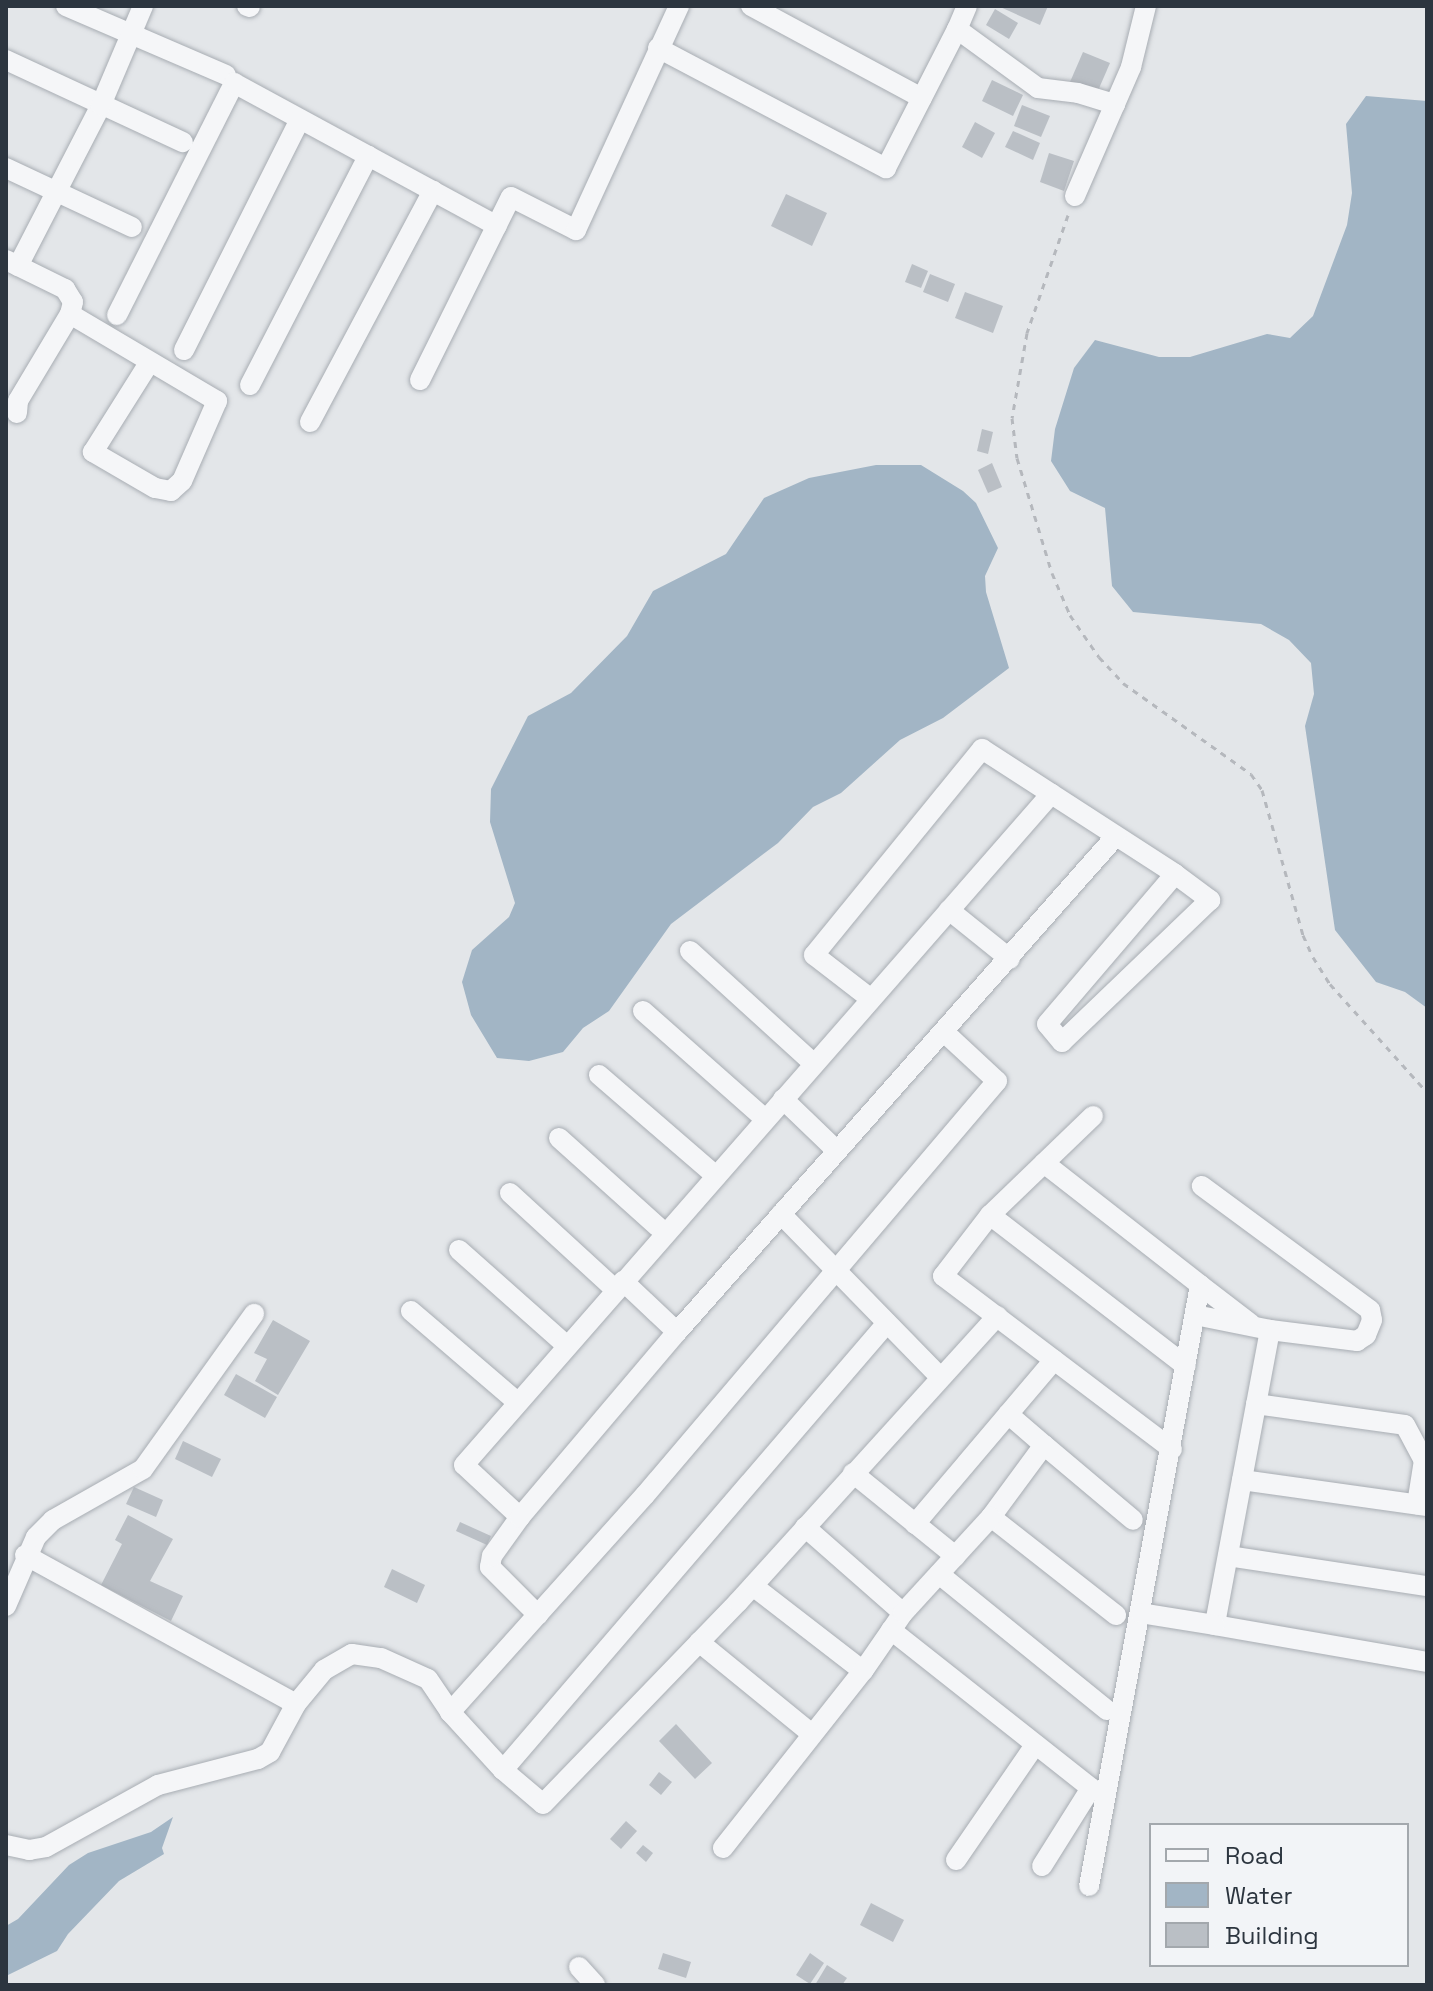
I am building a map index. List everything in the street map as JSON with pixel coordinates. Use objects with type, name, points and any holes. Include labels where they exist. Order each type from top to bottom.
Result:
[{"type":"street","points":[[66,6],[226,75]]},
{"type":"street","points":[[17,413],[18,401],[70,314],[73,302],[70,292],[12,263],[56,191],[101,105],[143,6]]},
{"type":"street","points":[[420,380],[511,197],[576,230],[679,6]]},
{"type":"street","points":[[751,6],[922,98]]},
{"type":"street","points":[[658,48],[886,168],[967,6]]},
{"type":"street","points":[[1075,196],[1131,67],[1146,6]]},
{"type":"street","points":[[957,29],[1042,90],[1078,93],[1115,104]]},
{"type":"street","points":[[6,60],[183,142]]},
{"type":"street","points":[[117,315],[234,83],[497,226]]},
{"type":"street","points":[[184,350],[300,119]]},
{"type":"street","points":[[250,385],[368,156]]},
{"type":"street","points":[[6,168],[132,227]]},
{"type":"street","points":[[310,422],[433,191]]},
{"type":"street","points":[[70,314],[149,363],[210,394],[217,401],[182,481],[171,491],[155,488],[93,452],[149,363]]},
{"type":"street","points":[[871,999],[814,955],[982,749],[1175,874],[1210,900],[1062,1042],[1047,1024],[1175,874]]},
{"type":"street","points":[[520,1517],[464,1465],[1051,794]]},
{"type":"street","points":[[538,1615],[490,1567],[492,1556],[520,1517],[677,1332],[1116,836]]},
{"type":"street","points":[[949,910],[1010,959]]},
{"type":"street","points":[[690,951],[814,1064]]},
{"type":"street","points":[[643,1011],[765,1119]]},
{"type":"street","points":[[450,1712],[538,1615],[997,1081],[944,1032]]},
{"type":"street","points":[[599,1075],[716,1176]]},
{"type":"street","points":[[783,1099],[837,1151]]},
{"type":"street","points":[[1093,1116],[990,1215],[943,1276],[1172,1449]]},
{"type":"street","points":[[559,1138],[665,1233]]},
{"type":"street","points":[[1044,1163],[1200,1285],[1263,1329]]},
{"type":"street","points":[[1195,1315],[1263,1329],[1357,1341],[1366,1335],[1372,1320],[1370,1310],[1202,1186]]},
{"type":"street","points":[[510,1193],[677,1332]]},
{"type":"street","points":[[781,1214],[939,1376]]},
{"type":"street","points":[[990,1215],[1186,1366]]},
{"type":"street","points":[[459,1250],[567,1346]]},
{"type":"street","points":[[1089,1886],[1200,1285]]},
{"type":"street","points":[[411,1311],[517,1402]]},
{"type":"street","points":[[6,1606],[25,1555],[36,1537],[53,1520],[143,1469],[254,1314]]},
{"type":"street","points":[[6,1845],[29,1850],[46,1847],[158,1785],[258,1759],[270,1752],[296,1704],[324,1670],[352,1654],[367,1654],[428,1679],[450,1712],[503,1770],[543,1804],[753,1586],[939,1376],[997,1316]]},
{"type":"street","points":[[503,1770],[887,1323]]},
{"type":"street","points":[[1215,1625],[1256,1404],[1263,1329]]},
{"type":"street","points":[[915,1524],[1054,1360]]},
{"type":"street","points":[[1242,1480],[1422,1505],[1424,1460],[1405,1425],[1256,1404]]},
{"type":"street","points":[[1008,1414],[1133,1520]]},
{"type":"street","points":[[723,1848],[863,1671],[897,1622],[991,1517],[1044,1445]]},
{"type":"street","points":[[853,1473],[955,1556]]},
{"type":"street","points":[[991,1517],[1116,1615]]},
{"type":"street","points":[[805,1527],[897,1622],[1035,1745],[1091,1788],[1042,1866]]},
{"type":"street","points":[[25,1555],[296,1704]]},
{"type":"street","points":[[1228,1556],[1427,1586]]},
{"type":"street","points":[[939,1574],[1107,1710]]},
{"type":"street","points":[[753,1586],[863,1671]]},
{"type":"street","points":[[1140,1613],[1427,1662]]},
{"type":"street","points":[[699,1642],[812,1734]]},
{"type":"street","points":[[956,1860],[1035,1745]]},
{"type":"street","points":[[579,1967],[595,1985]]},
{"type":"path","points":[[1075,196],[1030,321],[1012,418],[1017,458],[1052,573],[1070,615],[1099,657],[1123,683],[1251,774],[1262,790],[1303,935],[1313,957],[1339,994],[1427,1092]]},
{"type":"water","points":[[1366,96],[1427,101],[1427,1008],[1405,992],[1376,982],[1335,930],[1305,726],[1314,694],[1311,663],[1289,640],[1261,624],[1133,612],[1112,586],[1105,508],[1070,491],[1051,461],[1055,429],[1074,368],[1095,340],[1159,357],[1190,357],[1267,334],[1290,338],[1313,316],[1347,225],[1352,193],[1346,124]]},
{"type":"water","points":[[876,465],[921,465],[963,491],[976,503],[998,548],[985,576],[986,592],[1009,668],[943,718],[900,740],[841,793],[813,807],[778,843],[671,924],[609,1011],[583,1028],[563,1052],[529,1061],[497,1058],[471,1015],[462,982],[472,950],[509,917],[515,903],[490,822],[491,789],[528,716],[571,693],[627,636],[653,591],[726,554],[764,498],[809,478]]},
{"type":"water","points":[[173,1817],[162,1848],[164,1854],[119,1881],[68,1934],[57,1951],[6,1976],[6,1926],[18,1919],[69,1865],[88,1853],[151,1832]]},
{"type":"building","points":[[998,6],[1048,6],[1040,25]]},
{"type":"building","points":[[995,9],[1018,23],[1009,39],[986,25]]},
{"type":"building","points":[[1083,52],[1110,63],[1097,93],[1070,82]]},
{"type":"building","points":[[992,80],[1023,95],[1013,116],[982,101]]},
{"type":"building","points":[[1022,105],[1050,116],[1041,137],[1014,126]]},
{"type":"building","points":[[975,122],[995,133],[982,158],[962,147]]},
{"type":"building","points":[[1013,131],[1040,143],[1033,160],[1005,147]]},
{"type":"building","points":[[1049,153],[1074,161],[1064,191],[1040,182]]},
{"type":"building","points":[[786,194],[827,213],[812,246],[771,226]]},
{"type":"building","points":[[912,264],[928,271],[921,288],[905,282]]},
{"type":"building","points":[[930,274],[955,284],[948,302],[923,292]]},
{"type":"building","points":[[965,292],[1003,306],[993,333],[955,318]]},
{"type":"building","points":[[982,429],[993,432],[988,454],[977,451]]},
{"type":"building","points":[[992,463],[1002,487],[988,493],[978,470]]},
{"type":"building","points":[[273,1320],[310,1341],[278,1395],[255,1381],[267,1359],[254,1353]]},
{"type":"building","points":[[236,1374],[277,1397],[265,1418],[224,1395]]},
{"type":"building","points":[[183,1441],[221,1459],[212,1477],[175,1459]]},
{"type":"building","points":[[134,1487],[163,1500],[156,1517],[126,1504]]},
{"type":"building","points":[[128,1515],[173,1539],[150,1581],[183,1596],[171,1621],[101,1585],[122,1544],[115,1540]]},
{"type":"building","points":[[460,1522],[491,1536],[487,1545],[456,1531]]},
{"type":"building","points":[[392,1569],[425,1585],[417,1603],[384,1587]]},
{"type":"building","points":[[676,1724],[712,1763],[695,1779],[659,1741]]},
{"type":"building","points":[[659,1772],[672,1782],[661,1795],[649,1785]]},
{"type":"building","points":[[626,1821],[637,1831],[621,1849],[610,1839]]},
{"type":"building","points":[[643,1845],[653,1853],[646,1862],[636,1853]]},
{"type":"building","points":[[871,1903],[904,1920],[893,1942],[860,1925]]},
{"type":"building","points":[[663,1953],[691,1962],[686,1978],[658,1969]]},
{"type":"building","points":[[810,1953],[824,1963],[810,1984],[796,1975]]},
{"type":"building","points":[[827,1965],[847,1978],[842,1985],[815,1985]]}]
